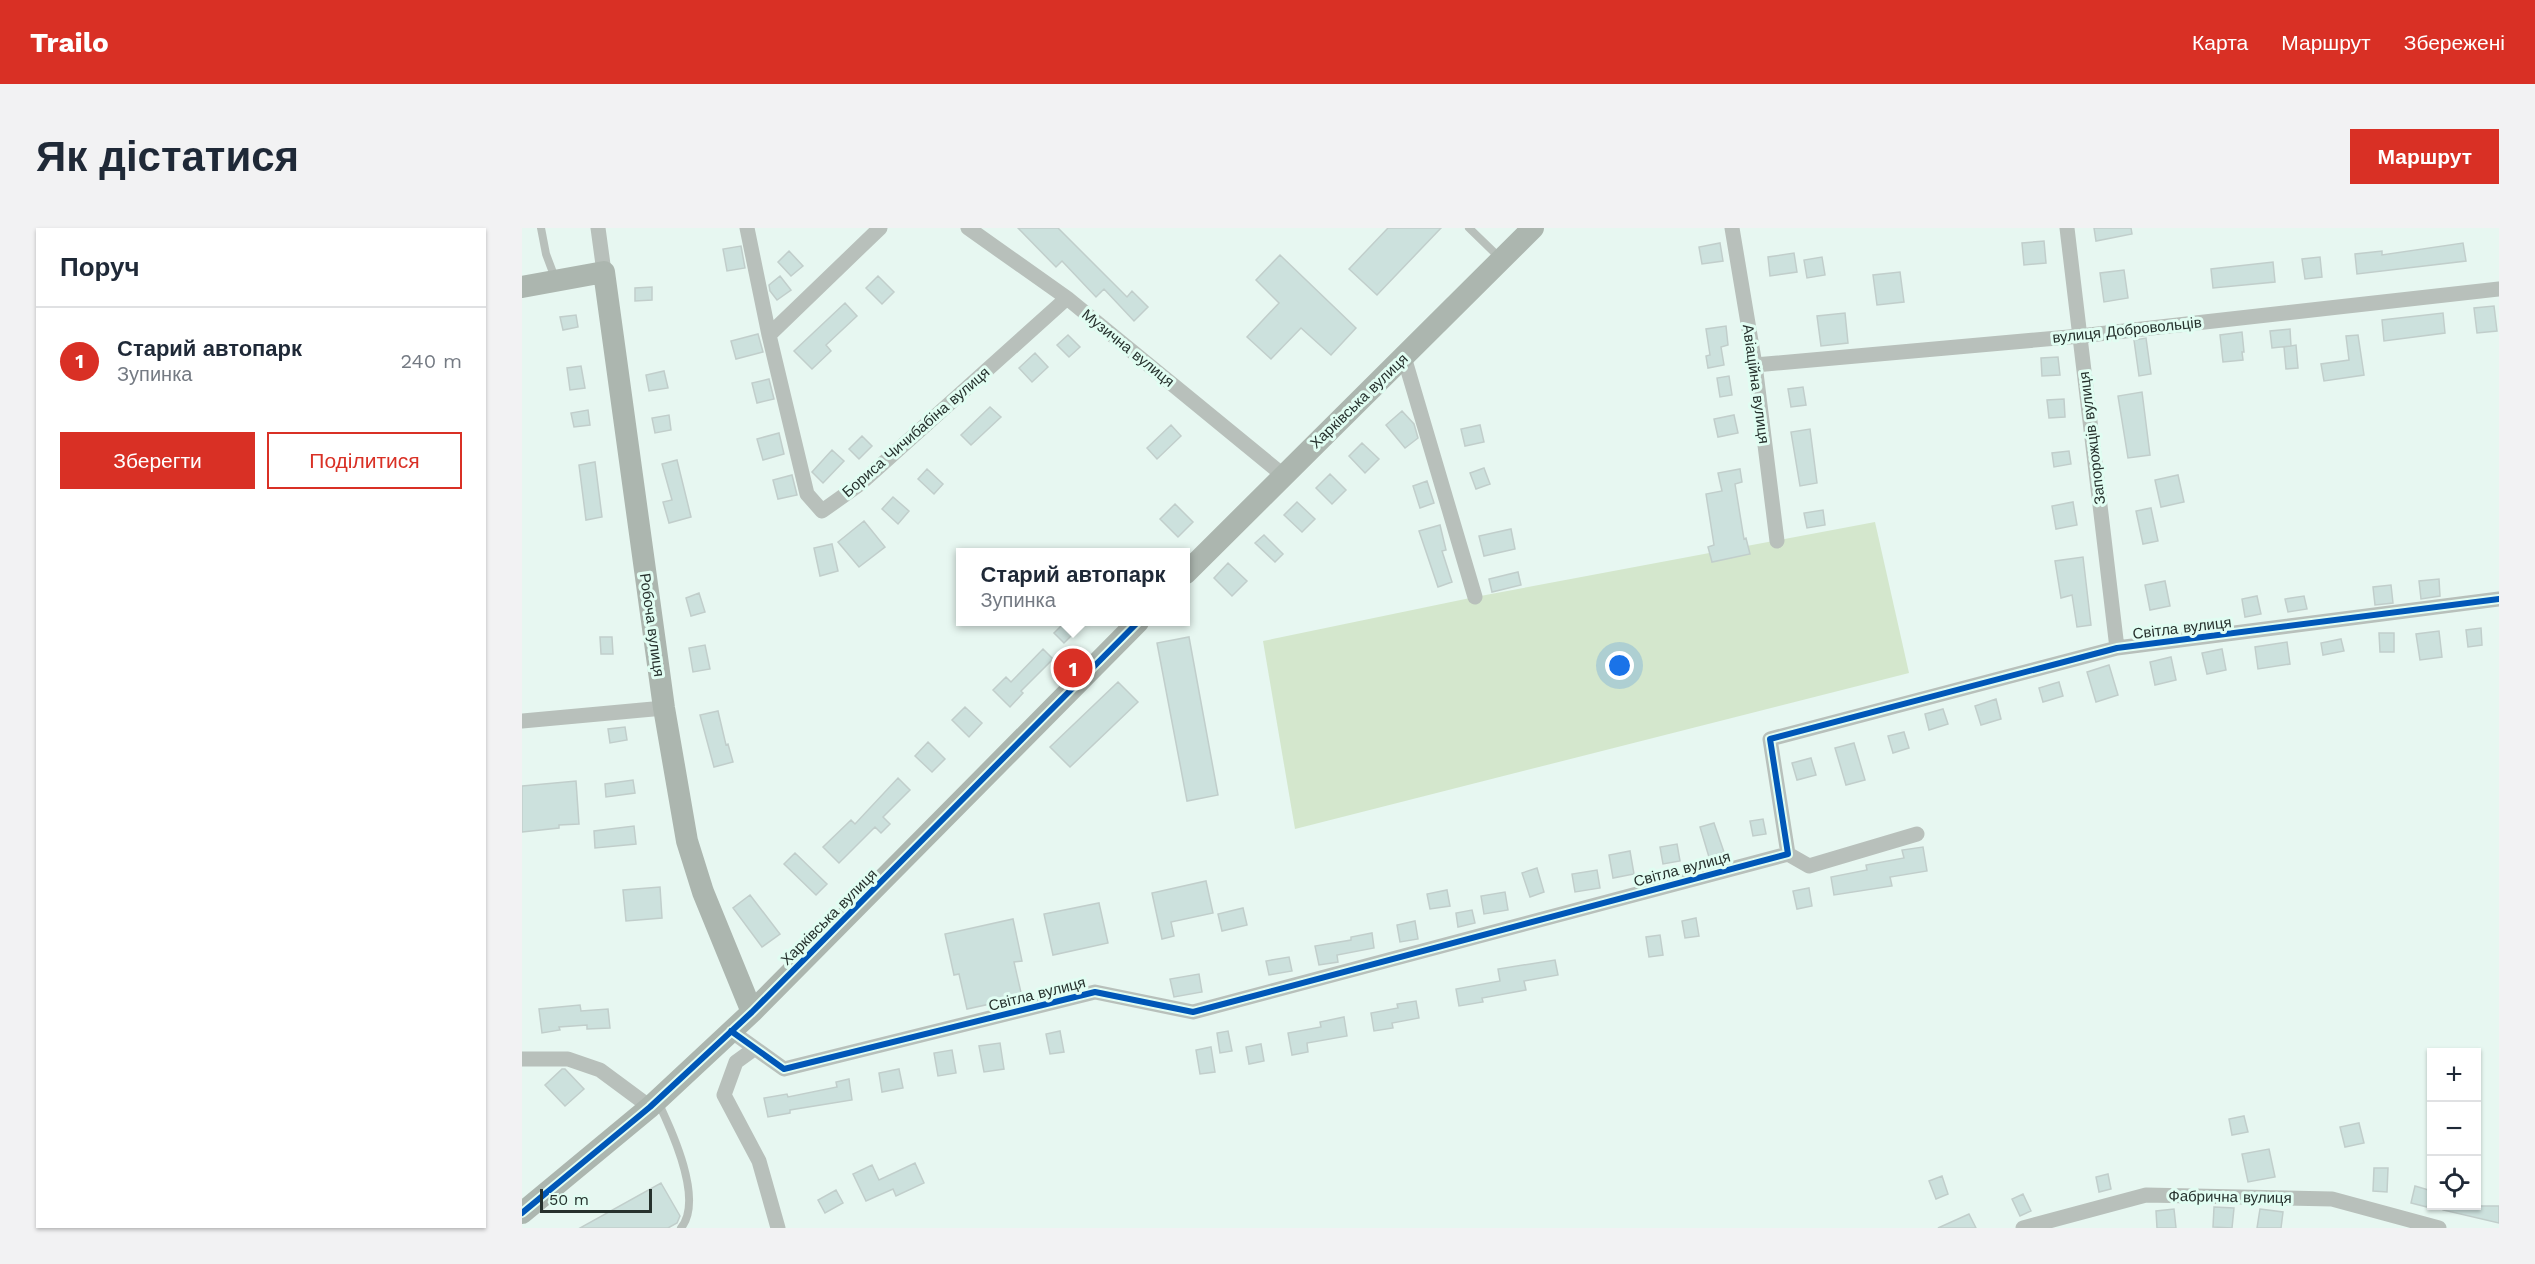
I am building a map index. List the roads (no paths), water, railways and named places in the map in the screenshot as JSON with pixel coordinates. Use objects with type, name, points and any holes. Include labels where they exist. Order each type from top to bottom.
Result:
[{"type":"street","name":"Робоча вулиця","points":[[598,228],[664,708],[687,841],[703,892],[752,1012]]},
{"type":"street","name":"Бориса Чичибабіна вулиця","points":[[747,228],[769,335],[807,494],[822,511],[860,484],[1067,298]]},
{"type":"street","points":[[769,335],[880,228]]},
{"type":"street","name":"Музична вулиця","points":[[968,228],[1067,298],[1283,475]]},
{"type":"street","name":"Харківська вулиця","points":[[1190,568],[1533,228]]},
{"type":"street","name":"Авіаційна вулиця","points":[[1732,228],[1755,365],[1777,541]]},
{"type":"street","name":"Запорожців вулиця","points":[[2067,228],[2117,648]]},
{"type":"street","points":[[522,287],[604,272]]},
{"type":"street","name":"вулиця Добровольців","points":[[1755,365],[2080,336],[2499,289]]},
{"type":"street","points":[[1404,357],[1475,597]]},
{"type":"street","name":"Світла вулиця","points":[[754,1048],[784,1070],[1095,992],[1193,1012],[1788,854],[1770,739],[2117,648],[2499,599]]},
{"type":"street","name":"Харківська вулиця","points":[[522,1213],[654,1103],[752,1012],[1133,626]]},
{"type":"street","points":[[522,722],[664,708]]},
{"type":"street","points":[[1788,854],[1809,866],[1917,834]]},
{"type":"street","points":[[731,1031],[754,1048],[736,1062],[724,1095],[759,1161],[778,1228]]},
{"type":"street","points":[[522,1059],[568,1059],[600,1070],[654,1103]]},
{"type":"street","name":"Фабрична вулиця","points":[[2023,1228],[2146,1195],[2332,1199],[2439,1228]]},
{"type":"lane","points":[[541,228],[546,254],[556,281]]},
{"type":"lane","points":[[1469,228],[1502,260]]},
{"type":"lane","points":[[654,1103],[676,1140],[691,1203],[681,1228]]},
{"type":"place","name":"Старий автопарк","points":[[1073,668]]}]
